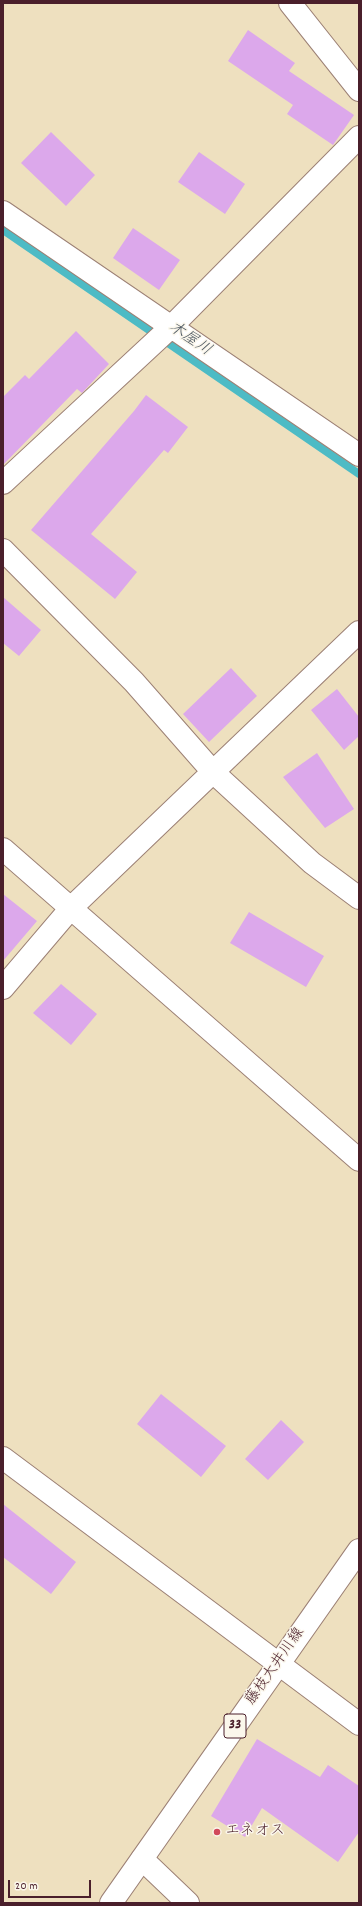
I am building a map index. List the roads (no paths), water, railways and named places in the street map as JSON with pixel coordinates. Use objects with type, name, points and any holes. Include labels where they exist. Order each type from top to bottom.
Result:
[{"type":"street","points":[[290,3],[359,90]]},
{"type":"street","points":[[3,483],[163,335],[359,137]]},
{"type":"street","points":[[3,212],[163,335],[359,455]]},
{"type":"street","points":[[3,550],[134,682],[213,772],[287,841],[359,898]]},
{"type":"street","points":[[3,988],[71,908],[359,632]]},
{"type":"street","points":[[3,849],[359,1160]]},
{"type":"street","points":[[3,1458],[359,1724]]},
{"type":"street","name":"藤枝大井川線","points":[[111,1903],[359,1550]]},
{"type":"street","points":[[142,1859],[188,1903]]},
{"type":"waterway","name":"木屋川","points":[[3,230],[359,474]]},
{"type":"place","name":"エネオス","points":[[217,1832]]}]
